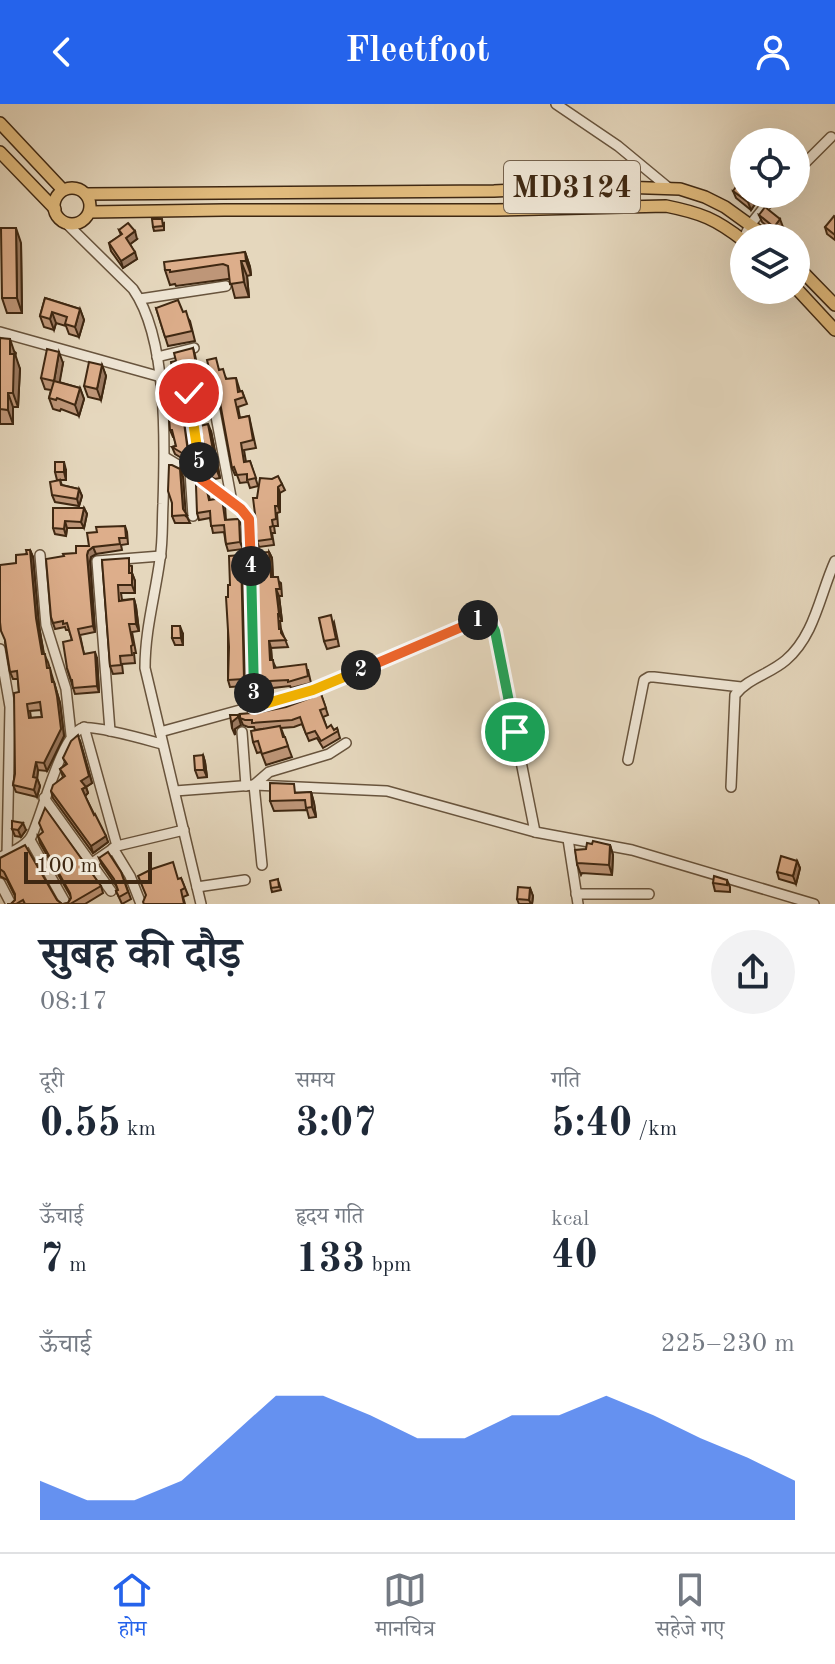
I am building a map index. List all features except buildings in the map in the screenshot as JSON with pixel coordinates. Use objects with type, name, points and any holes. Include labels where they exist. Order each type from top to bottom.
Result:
[{"type":"main road","points":[[0,123],[63,190]]},
{"type":"main road","points":[[0,152],[55,209]]},
{"type":"main road","name":"MD3124","points":[[86,194],[494,191],[589,186],[680,189],[725,207],[749,224]]},
{"type":"main road","points":[[78,188],[86,194],[90,212],[83,221],[66,223],[57,215],[56,197],[63,190],[78,188]]},
{"type":"main road","name":"MD3124","points":[[90,212],[666,206],[711,218],[730,230]]},
{"type":"main road","points":[[810,279],[835,305]]},
{"type":"main road","points":[[810,303],[835,330]]},
{"type":"street","points":[[556,104],[618,146],[670,189]]},
{"type":"street","points":[[810,158],[831,137]]},
{"type":"street","points":[[751,224],[764,208]]},
{"type":"street","points":[[66,223],[140,299],[147,314],[161,377],[165,457],[161,556],[145,640],[145,668],[201,904]]},
{"type":"street","points":[[140,299],[226,286]]},
{"type":"street","points":[[0,332],[161,377]]},
{"type":"street","points":[[157,357],[194,348]]},
{"type":"street","points":[[189,393],[201,479]]},
{"type":"street","points":[[162,394],[212,395],[232,502]]},
{"type":"street","points":[[165,457],[201,479],[249,519],[254,707]]},
{"type":"street","points":[[190,472],[193,516]]},
{"type":"street","points":[[4,856],[30,840],[71,735],[66,689],[46,625],[40,555]]},
{"type":"street","points":[[110,731],[97,561],[161,556]]},
{"type":"street","points":[[731,787],[735,695],[741,687],[785,661],[799,646],[820,606],[835,561]]},
{"type":"street","points":[[160,732],[313,690],[481,619],[490,620],[495,631],[535,832]]},
{"type":"street","points":[[0,649],[10,707],[4,856]]},
{"type":"street","points":[[628,760],[644,680],[654,677],[741,687]]},
{"type":"street","points":[[71,735],[84,727],[162,744]]},
{"type":"street","points":[[84,727],[115,847],[141,904]]},
{"type":"street","points":[[242,732],[262,865]]},
{"type":"street","points":[[250,786],[269,772],[329,754],[346,743]]},
{"type":"street","points":[[175,791],[250,786],[387,791],[535,832],[632,850],[814,904]]},
{"type":"street","points":[[44,798],[111,891]]},
{"type":"street","points":[[92,863],[115,847],[184,830]]},
{"type":"street","points":[[568,839],[577,899],[649,894]]},
{"type":"street","points":[[30,840],[66,904]]},
{"type":"street","points":[[197,887],[245,880]]},
{"type":"street","points":[[0,883],[11,904]]},
{"type":"route","points":[[189,393],[201,479],[241,509],[249,519],[254,707],[313,690],[486,618],[495,631],[515,732]]}]
